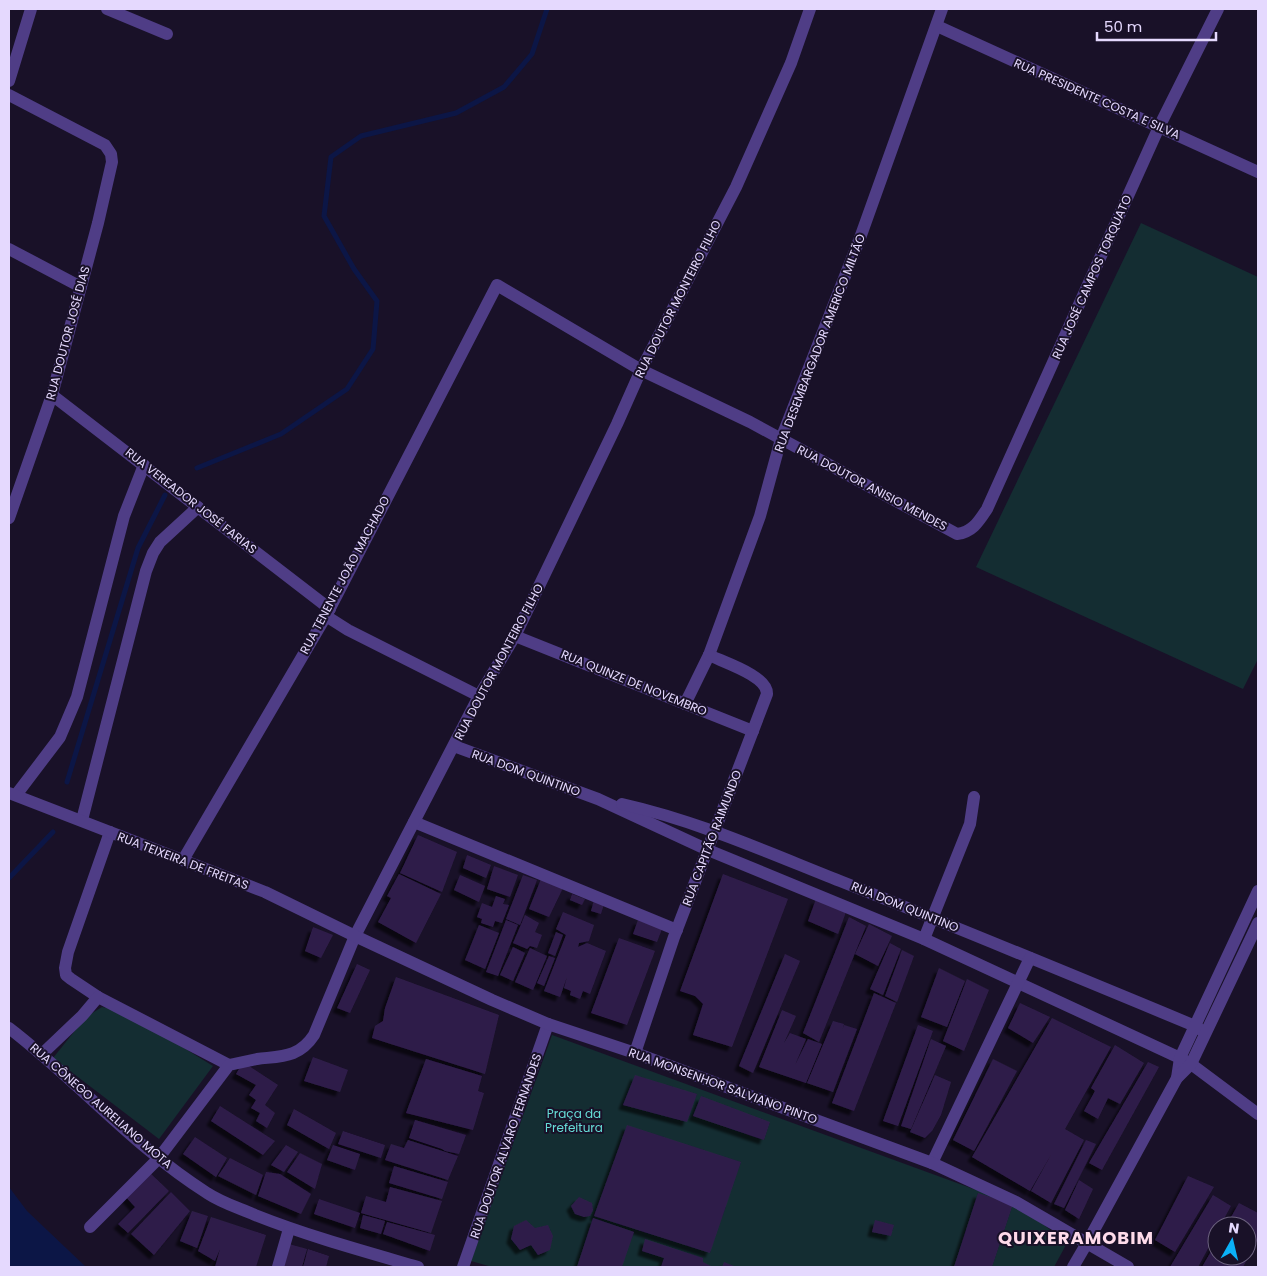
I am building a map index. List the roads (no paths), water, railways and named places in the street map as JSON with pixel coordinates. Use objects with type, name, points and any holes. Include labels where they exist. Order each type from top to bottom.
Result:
[{"type":"street","points":[[9,80],[31,9]]},
{"type":"street","points":[[107,9],[167,34]]},
{"type":"street","name":"RUA DOUTOR MONTEIRO FILHO","points":[[229,1065],[291,1054],[310,1041],[355,936],[478,696],[515,636],[618,424],[641,370],[736,187],[792,63],[810,9]]},
{"type":"street","name":"RUA DESEMBARGADOR AMERICO MILTÃO","points":[[685,704],[709,655],[760,516],[781,439],[860,238],[942,9]]},
{"type":"street","name":"RUA JOSÉ CAMPOS TORQUATO","points":[[957,534],[973,528],[987,509],[1159,127],[1218,9]]},
{"type":"street","name":"RUA PRESIDENTE COSTA E SILVA","points":[[937,26],[1258,172]]},
{"type":"street","name":"RUA DOUTOR JOSÉ DIAS","points":[[9,95],[104,145],[111,154],[112,162],[98,223],[52,395],[9,518]]},
{"type":"street","points":[[9,249],[81,287]]},
{"type":"street","name":"RUA DOUTOR ANISIO MENDES","points":[[497,285],[641,370],[781,439],[957,534]]},
{"type":"street","name":"RUA TENENTE JOÃO MACHADO","points":[[183,860],[328,612],[497,285]]},
{"type":"street","name":"RUA VEREADOR JOSÉ FARIAS","points":[[52,395],[198,507],[348,630],[478,696]]},
{"type":"street","points":[[12,794],[60,737],[72,712],[124,516],[144,465]]},
{"type":"street","points":[[82,820],[146,571],[153,553],[160,542],[198,507]]},
{"type":"street","name":"RUA QUINZE DE NOVEMBRO","points":[[515,636],[753,731]]},
{"type":"street","name":"RUA CAPITÃO RAIMUNDO","points":[[635,1053],[677,930],[767,694],[766,686],[755,676],[709,655]]},
{"type":"street","name":"RUA DOM QUINTINO","points":[[454,746],[598,799],[708,850],[924,939],[1019,982],[1186,1061],[1258,1114]]},
{"type":"street","name":"RUA TEIXEIRA DE FREITAS","points":[[12,794],[265,892],[355,936]]},
{"type":"street","points":[[924,939],[970,824],[974,797]]},
{"type":"street","name":"RUA DOM QUINTINO","points":[[598,799],[641,808],[715,832],[934,918],[1200,1030]]},
{"type":"street","points":[[414,822],[677,930]]},
{"type":"street","points":[[90,1227],[158,1159],[229,1065],[98,997],[66,974],[65,968],[68,952],[110,832]]},
{"type":"street","points":[[1074,1267],[1186,1061],[1258,891]]},
{"type":"street","points":[[1200,1030],[1258,923]]},
{"type":"street","name":"RUA MONSENHOR SALVIANO PINTO","points":[[355,936],[548,1024],[635,1053],[932,1164],[1016,1202],[1128,1267]]},
{"type":"street","points":[[932,1164],[1030,958]]},
{"type":"street","points":[[42,1054],[82,1016],[98,997]]},
{"type":"street","name":"RUA DOUTOR ALVARO FERNANDES","points":[[463,1267],[548,1024]]},
{"type":"street","name":"RUA CÔNEGO AURELIANO MOTA","points":[[9,1028],[42,1054],[158,1159],[224,1203],[289,1229],[418,1267]]},
{"type":"street","points":[[278,1267],[289,1229]]},
{"type":"waterway","points":[[197,468],[281,434],[347,389],[373,349],[377,301],[354,269],[324,216],[331,157],[361,136],[456,113],[504,87],[532,54],[547,9]]},
{"type":"waterway","points":[[67,782],[138,548],[165,495]]},
{"type":"waterway","points":[[9,878],[53,832]]},
{"type":"district","name":"QUIXERAMOBIM","points":[[1076,1238]]},
{"type":"park label","name":"Praça da Prefeitura","points":[[574,1121]]}]
